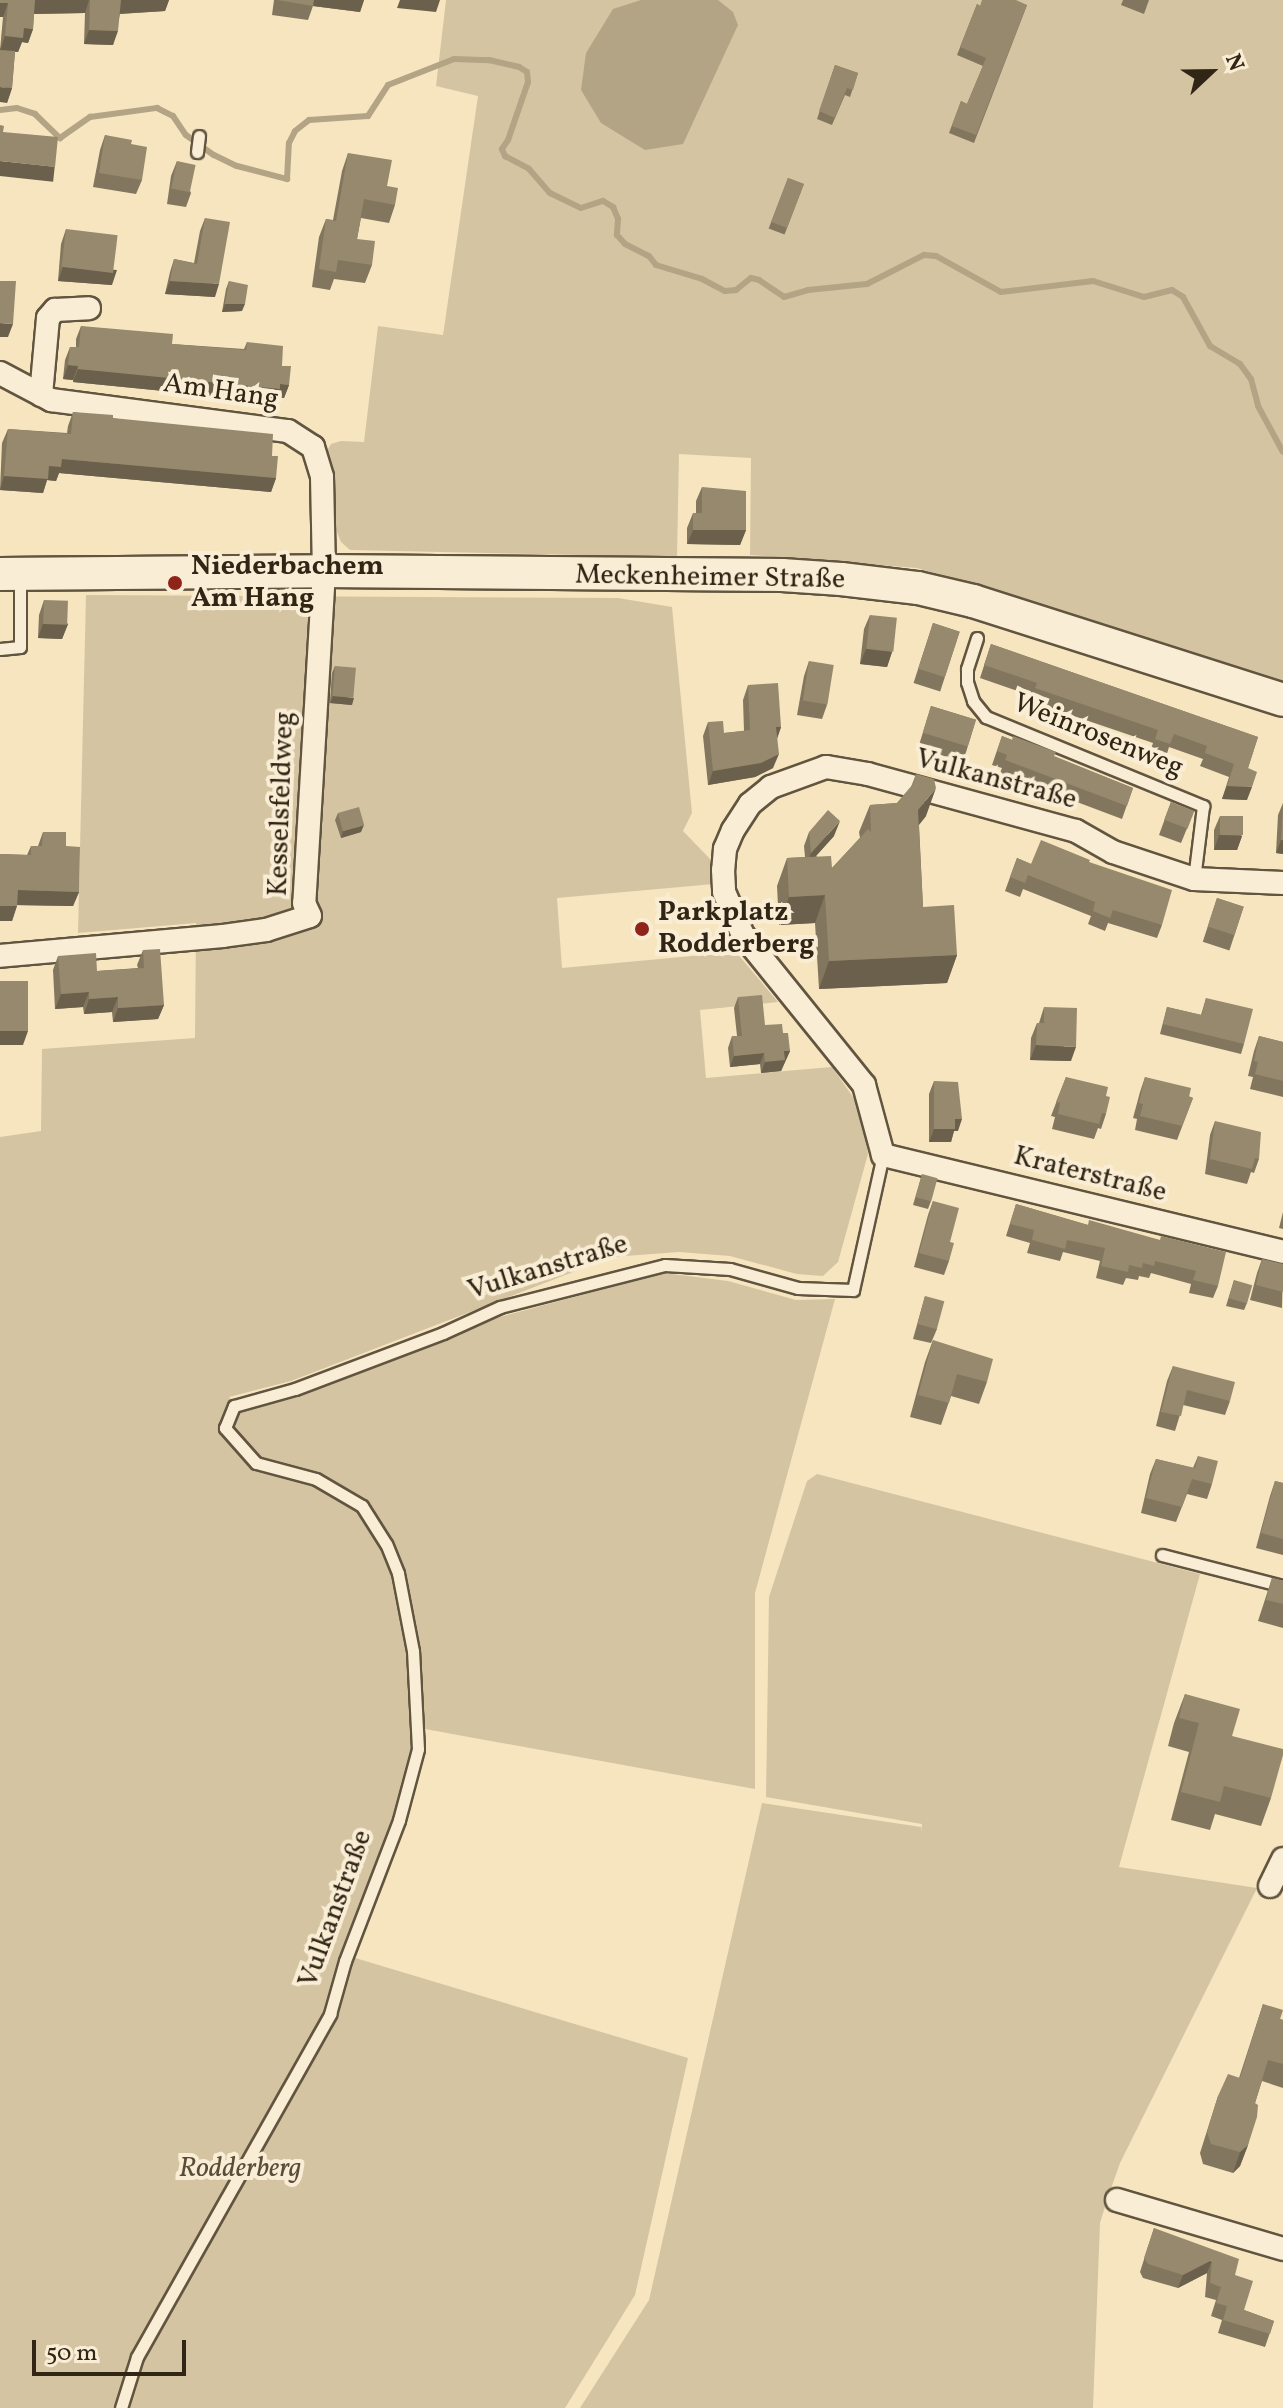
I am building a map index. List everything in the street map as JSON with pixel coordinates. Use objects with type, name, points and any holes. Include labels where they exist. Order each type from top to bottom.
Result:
[{"type":"main road","name":"Meckenheimer Straße","points":[[10,574],[324,571],[782,575],[918,588],[1098,639],[1283,700]]},
{"type":"street","points":[[41,395],[48,318],[55,310],[89,308]]},
{"type":"street","name":"Am Hang","points":[[0,373],[51,400],[288,431],[313,447],[322,477],[324,571]]},
{"type":"street","name":"Kesselsfeldweg","points":[[0,956],[223,936],[266,930],[310,916],[304,903],[324,571]]},
{"type":"street","name":"Vulkanstraße","points":[[883,1155],[864,1085],[760,957],[732,916],[724,892],[725,849],[750,804],[771,787],[826,767],[868,774],[1076,831],[1113,852],[1194,879],[1283,883]]},
{"type":"street","name":"Kraterstraße","points":[[883,1155],[1283,1252]]},
{"type":"street","points":[[1276,1887],[1283,1859]]},
{"type":"street","points":[[1117,2200],[1283,2249]]},
{"type":"lane","points":[[197,152],[199,136]]},
{"type":"lane","points":[[0,649],[20,647],[10,574]]},
{"type":"lane","name":"Weinrosenweg","points":[[977,638],[967,669],[967,682],[973,701],[986,717],[1203,806],[1194,879]]},
{"type":"lane","name":"Vulkanstraße","points":[[121,2408],[137,2357],[330,2014],[345,1961],[399,1820],[418,1749],[413,1651],[398,1573],[386,1544],[362,1506],[316,1479],[256,1463],[225,1428],[234,1406],[319,1380],[443,1333],[500,1307],[665,1265],[730,1269],[798,1288],[853,1290],[883,1155]]},
{"type":"lane","points":[[1162,1555],[1283,1586]]},
{"type":"green space","points":[[446,0],[1283,0],[1283,682],[917,568],[750,555],[751,458],[679,454],[677,557],[350,550],[341,542],[333,522],[325,454],[331,444],[364,442],[378,326],[443,335],[478,96],[436,86]]},
{"type":"green space","name":"Rodderberg","points":[[86,595],[618,598],[672,607],[692,813],[683,831],[713,862],[714,884],[557,898],[562,968],[736,952],[778,1002],[700,1010],[706,1078],[832,1067],[860,1107],[868,1154],[838,1262],[823,1276],[797,1274],[730,1256],[679,1252],[612,1257],[291,1381],[229,1397],[242,1412],[297,1397],[500,1317],[664,1273],[728,1281],[796,1300],[835,1299],[755,1593],[755,1789],[425,1729],[423,1750],[405,1821],[385,1882],[352,1957],[688,2058],[635,2295],[565,2408],[0,2408],[0,1137],[41,1131],[42,1049],[195,1038],[196,923],[78,933]]},
{"type":"green space","points":[[817,1474],[1200,1574],[1119,1867],[1257,1888],[1120,2163],[1107,2200],[1100,2223],[1093,2408],[580,2408],[649,2300],[762,1803],[921,1827],[921,1832],[922,1824],[766,1797],[769,1597],[807,1481]]},
{"type":"shaded area","points":[[641,0],[718,0],[733,12],[738,25],[683,144],[645,150],[601,123],[581,90],[586,53],[613,9]]},
{"type":"building","points":[[0,0],[35,0],[33,29],[24,28],[23,38],[5,36],[8,3],[0,3]]},
{"type":"building","points":[[90,0],[121,0],[118,31],[89,30]]},
{"type":"building","points":[[277,0],[314,0],[313,6]]},
{"type":"building","points":[[982,0],[1016,0],[1027,5],[976,135],[952,126],[961,101],[967,104],[986,58],[960,47],[977,4],[980,6]]},
{"type":"building","points":[[0,50],[15,51],[12,88],[0,87]]},
{"type":"building","points":[[835,65],[858,73],[853,90],[847,88],[835,118],[819,111]]},
{"type":"building","points":[[0,125],[4,126],[3,132],[58,137],[55,167],[0,161]]},
{"type":"building","points":[[105,135],[132,140],[131,144],[147,147],[142,180],[99,173]]},
{"type":"building","points":[[348,153],[392,160],[387,186],[398,188],[395,205],[364,199],[357,239],[375,241],[372,265],[338,260],[336,272],[319,269],[326,219],[336,221]]},
{"type":"building","points":[[177,161],[196,165],[190,192],[171,188]]},
{"type":"building","points":[[788,178],[804,184],[787,228],[771,222]]},
{"type":"building","points":[[205,218],[230,222],[219,284],[170,281],[174,259],[197,264]]},
{"type":"building","points":[[66,229],[118,235],[113,273],[61,267]]},
{"type":"building","points":[[0,281],[16,281],[13,324],[0,323]]},
{"type":"building","points":[[229,281],[248,285],[245,304],[225,304]]},
{"type":"building","points":[[81,326],[173,334],[172,344],[246,350],[247,342],[283,346],[282,366],[291,366],[289,385],[280,384],[280,389],[78,369],[78,366],[68,365],[70,347],[79,347]]},
{"type":"building","points":[[73,412],[273,434],[272,456],[278,456],[276,478],[62,459],[61,467],[49,466],[48,479],[4,476],[8,429],[71,434]]},
{"type":"building","points":[[702,487],[746,491],[746,530],[693,530],[693,513],[702,513]]},
{"type":"building","points":[[44,600],[68,601],[67,625],[43,624]]},
{"type":"building","points":[[870,615],[897,618],[893,652],[866,649]]},
{"type":"building","points":[[933,623],[960,632],[945,677],[918,669]]},
{"type":"building","points":[[991,644],[1258,737],[1248,768],[1257,772],[1252,787],[1227,786],[1234,764],[1205,753],[1207,746],[1174,734],[1170,744],[1155,739],[1158,730],[1035,688],[1037,683],[984,665]]},
{"type":"building","points":[[809,661],[834,665],[827,704],[803,701]]},
{"type":"building","points":[[335,666],[356,668],[353,698],[332,696]]},
{"type":"building","points":[[778,683],[781,727],[776,727],[779,754],[761,763],[713,771],[708,722],[723,721],[724,733],[750,730],[748,685]]},
{"type":"building","points":[[931,706],[976,720],[968,747],[923,733]]},
{"type":"building","points":[[1002,736],[1012,740],[1013,736],[1056,752],[1054,756],[1133,788],[1127,806],[1005,760],[1007,755],[997,751]]},
{"type":"building","points":[[916,774],[934,779],[936,788],[918,810],[923,907],[954,905],[957,955],[829,961],[825,895],[789,897],[787,858],[831,856],[832,868],[868,829],[871,832],[870,805],[897,803],[913,784]]},
{"type":"building","points":[[1171,802],[1194,811],[1188,829],[1164,820]]},
{"type":"building","points":[[359,807],[364,825],[343,831],[338,813]]},
{"type":"building","points":[[828,810],[840,821],[811,853],[809,832]]},
{"type":"building","points":[[1220,816],[1243,816],[1243,835],[1220,835]]},
{"type":"building","points":[[43,832],[66,832],[66,846],[80,847],[79,892],[18,890],[17,906],[0,906],[0,854],[31,855],[31,846],[42,846]]},
{"type":"building","points":[[1041,840],[1089,862],[1172,890],[1162,925],[1113,910],[1110,918],[1093,911],[1095,902],[1028,875],[1025,883],[1010,877],[1017,858],[1031,864]]},
{"type":"building","points":[[1217,898],[1244,907],[1234,935],[1208,927]]},
{"type":"building","points":[[160,949],[164,1005],[118,1008],[118,997],[89,999],[89,992],[61,994],[58,956],[96,953],[97,971],[144,968],[143,950]]},
{"type":"building","points":[[0,981],[28,981],[28,1031],[0,1031]]},
{"type":"building","points":[[762,995],[765,1025],[782,1024],[783,1033],[788,1033],[790,1051],[784,1051],[785,1060],[765,1062],[764,1053],[734,1056],[732,1036],[742,1036],[738,997]]},
{"type":"building","points":[[1206,998],[1253,1009],[1244,1044],[1163,1024],[1167,1007],[1202,1015]]},
{"type":"building","points":[[1044,1007],[1077,1008],[1076,1047],[1036,1045],[1037,1023],[1044,1023]]},
{"type":"building","points":[[1259,1036],[1283,1042],[1283,1081],[1255,1074]]},
{"type":"building","points":[[1066,1077],[1108,1087],[1106,1096],[1110,1097],[1106,1114],[1102,1113],[1099,1124],[1058,1114],[1060,1103],[1056,1102]]},
{"type":"building","points":[[1145,1077],[1191,1088],[1189,1097],[1193,1098],[1182,1126],[1140,1116],[1143,1104],[1139,1103]]},
{"type":"building","points":[[934,1081],[958,1082],[962,1119],[955,1119],[955,1129],[934,1129]]},
{"type":"building","points":[[1215,1121],[1261,1132],[1259,1159],[1255,1158],[1252,1169],[1210,1159]]},
{"type":"building","points":[[922,1174],[937,1178],[931,1201],[916,1197]]},
{"type":"building","points":[[933,1201],[959,1208],[950,1242],[954,1243],[949,1261],[919,1253]]},
{"type":"building","points":[[1016,1204],[1088,1225],[1089,1220],[1160,1240],[1161,1236],[1226,1252],[1218,1286],[1193,1280],[1196,1271],[1155,1261],[1154,1266],[1143,1263],[1142,1268],[1129,1265],[1128,1272],[1101,1266],[1105,1248],[1067,1240],[1065,1249],[1032,1240],[1034,1230],[1010,1224]]},
{"type":"building","points":[[1262,1259],[1283,1264],[1283,1292],[1256,1285]]},
{"type":"building","points":[[1234,1280],[1252,1285],[1247,1304],[1229,1298]]},
{"type":"building","points":[[925,1296],[944,1301],[937,1329],[917,1324]]},
{"type":"building","points":[[933,1340],[993,1359],[987,1382],[957,1374],[949,1403],[918,1395]]},
{"type":"building","points":[[1173,1366],[1235,1382],[1230,1401],[1187,1390],[1181,1416],[1161,1412]]},
{"type":"building","points":[[1198,1456],[1218,1461],[1212,1484],[1192,1479],[1182,1507],[1146,1498],[1156,1459],[1195,1468]]},
{"type":"building","points":[[1275,1481],[1283,1483],[1283,1539],[1261,1533]]},
{"type":"building","points":[[1272,1578],[1283,1581],[1283,1604],[1266,1600]]},
{"type":"building","points":[[1185,1694],[1240,1709],[1232,1736],[1283,1749],[1271,1798],[1224,1786],[1220,1802],[1181,1792],[1199,1723],[1179,1718]]},
{"type":"building","points":[[1263,2004],[1283,2010],[1280,2019],[1283,2020],[1283,2064],[1268,2060],[1255,2103],[1258,2105],[1257,2117],[1248,2145],[1240,2152],[1211,2144],[1207,2132],[1228,2074],[1240,2078]]},
{"type":"building","points":[[1154,2228],[1239,2259],[1235,2275],[1253,2281],[1244,2310],[1274,2321],[1270,2334],[1223,2320],[1227,2306],[1216,2303],[1221,2287],[1210,2283],[1212,2260],[1183,2275],[1148,2264],[1144,2258]]},
{"type":"waterway","points":[[0,110],[17,108],[35,114],[60,138],[90,117],[157,108],[173,116],[186,135],[214,155],[237,166],[287,179],[289,143],[295,131],[309,120],[368,116],[388,85],[454,59],[489,60],[519,67],[527,72],[528,82],[502,149],[505,156],[529,169],[550,193],[581,208],[603,201],[613,207],[618,219],[617,235],[625,244],[649,256],[656,265],[702,279],[725,291],[736,290],[751,278],[784,297],[808,290],[867,284],[924,255],[936,256],[1001,292],[1093,281],[1144,297],[1172,290],[1183,297],[1210,346],[1240,364],[1251,379],[1258,406],[1283,452]]},
{"type":"place","name":"Niederbachem Am Hang","points":[[175,583]]},
{"type":"place","name":"Parkplatz Rodderberg","points":[[642,929]]}]
